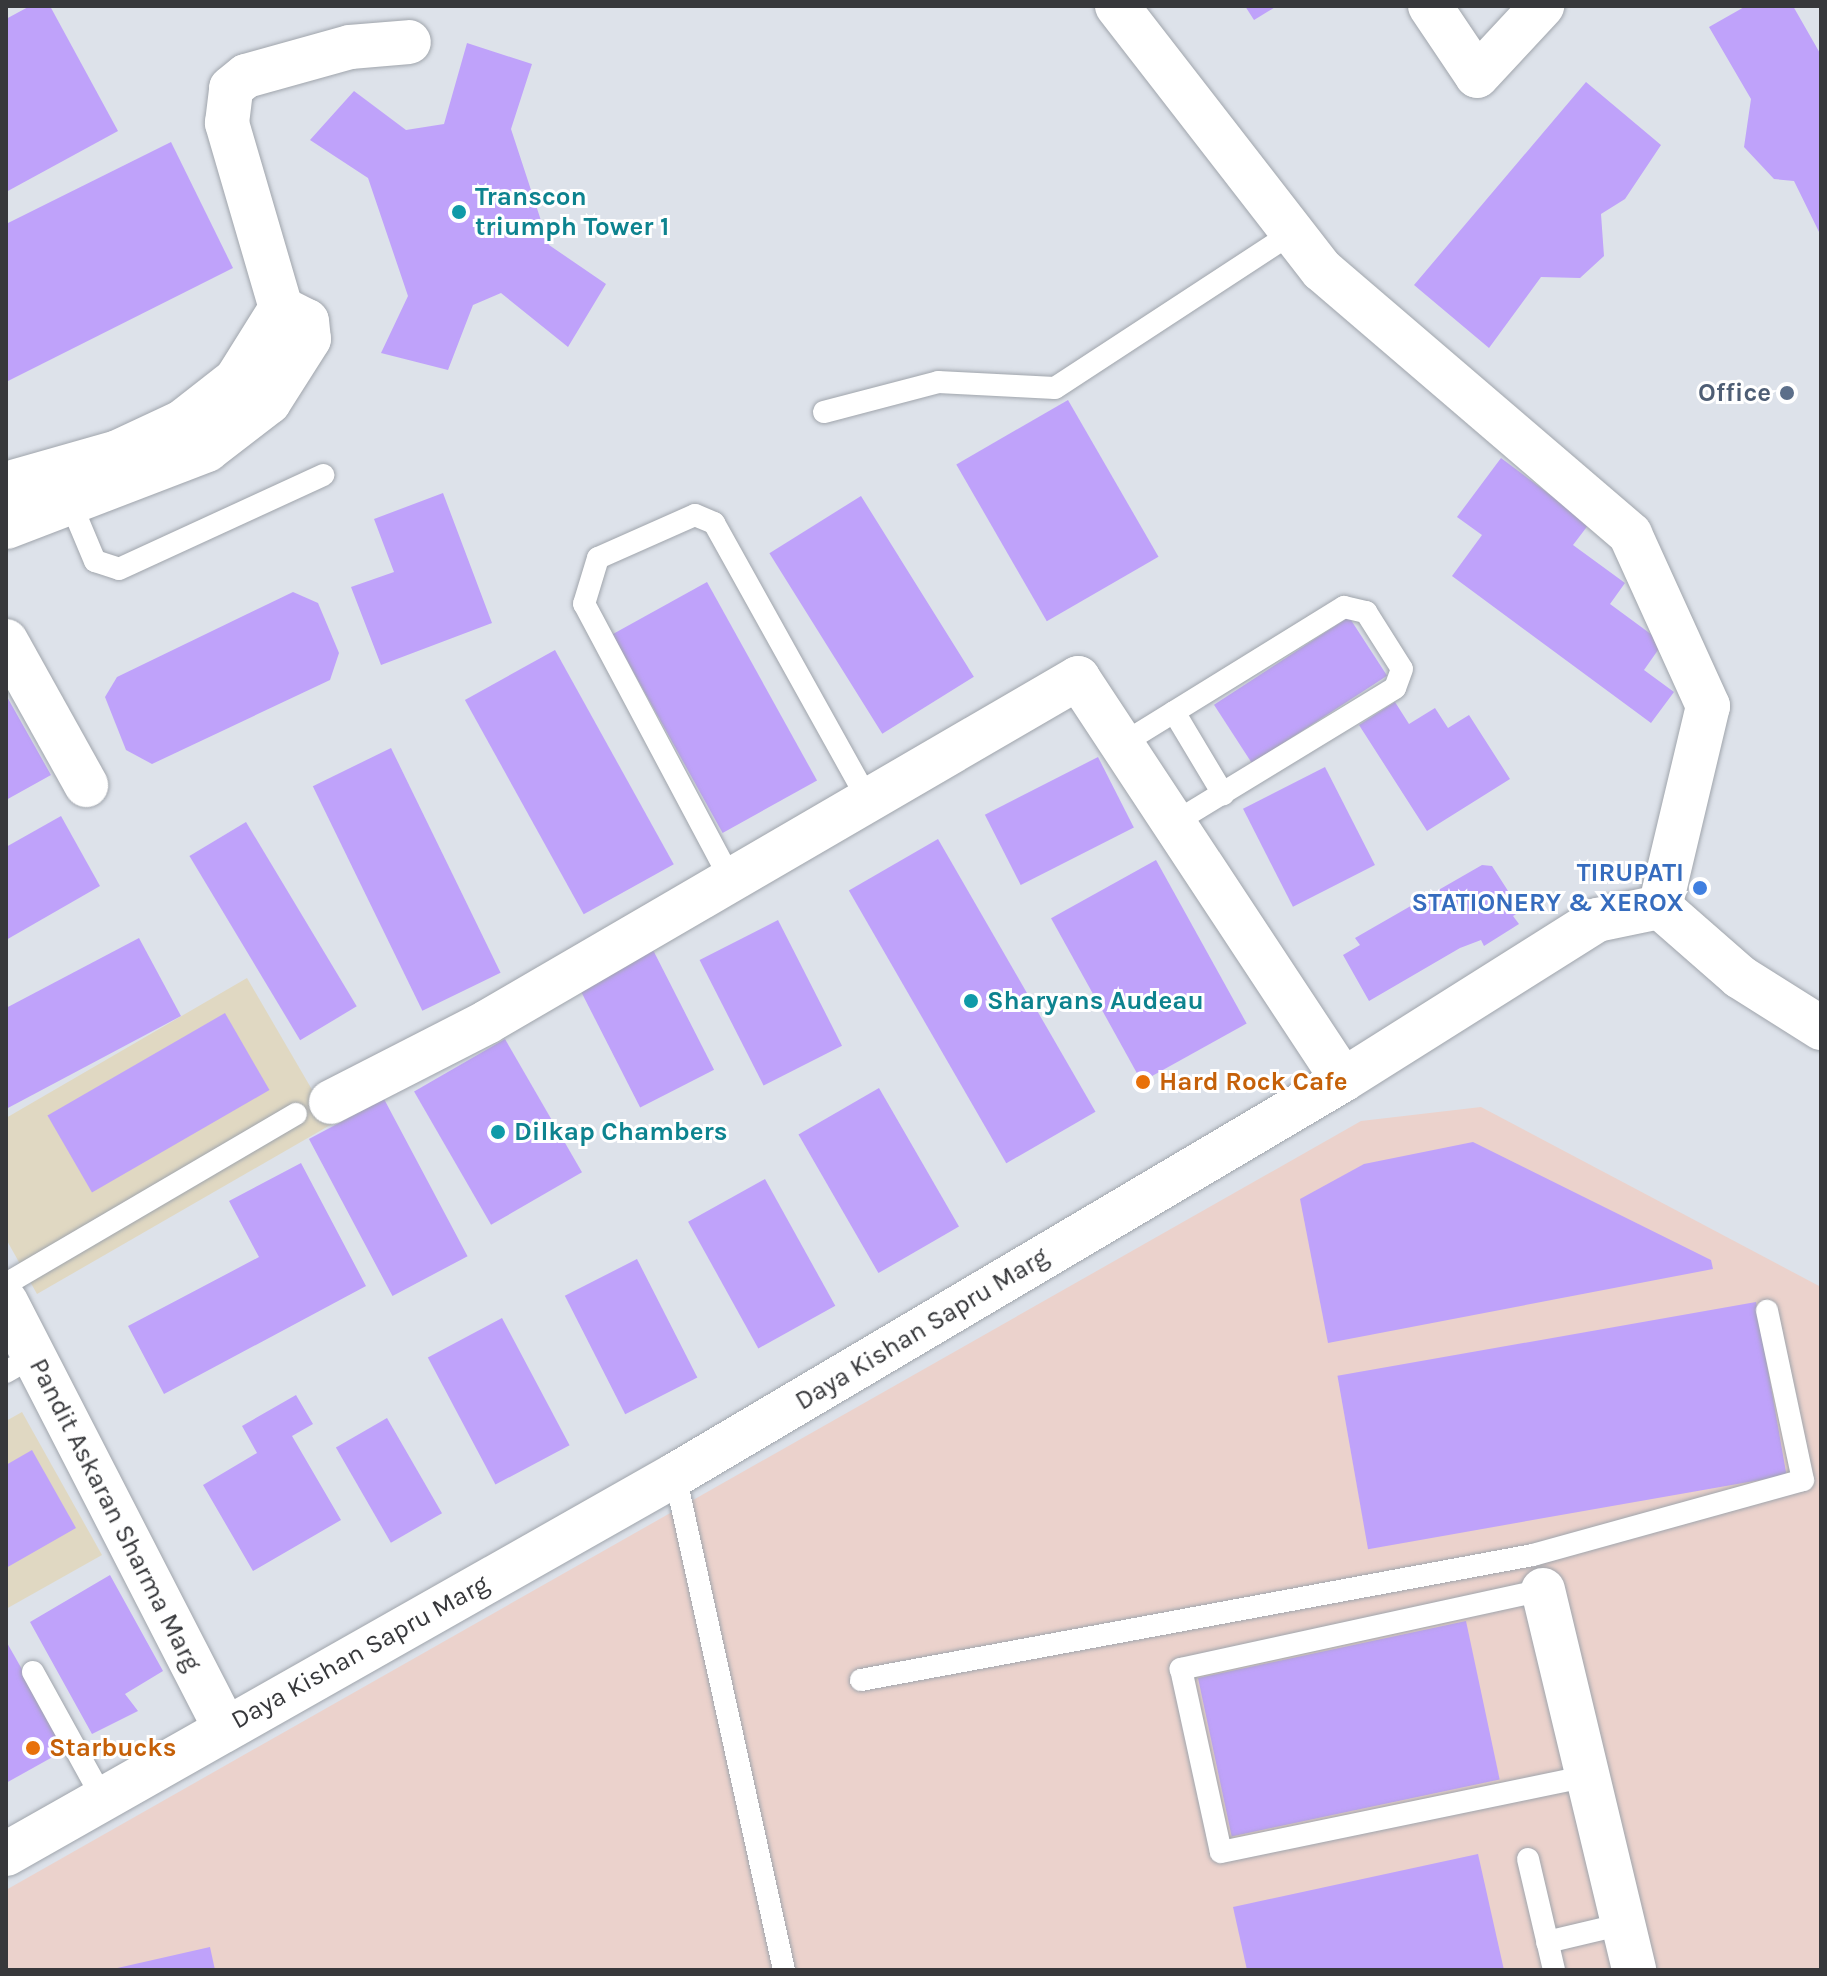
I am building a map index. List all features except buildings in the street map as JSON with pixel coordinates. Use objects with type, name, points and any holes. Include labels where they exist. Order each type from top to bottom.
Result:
[{"type":"street","points":[[1117,6],[1322,270],[1630,534],[1708,706],[1660,907],[1740,977],[1821,1028]]},
{"type":"street","points":[[1430,6],[1477,76],[1542,6]]},
{"type":"street","points":[[6,484],[118,452],[182,422],[236,380],[281,308],[227,123],[231,88],[246,76],[350,47],[409,42]]},
{"type":"street","points":[[6,527],[207,450],[269,402],[311,328],[300,314],[281,308]]},
{"type":"street","points":[[6,641],[86,785]]},
{"type":"street","points":[[314,1108],[487,1022],[1078,678],[1343,1080]]},
{"type":"street","name":"Daya Kishan Sapru Marg","points":[[6,1854],[675,1475],[1343,1080],[1597,920],[1660,907]]},
{"type":"street","name":"Pandit Askaran Sharma Marg","points":[[6,1302],[20,1364],[225,1729]]},
{"type":"street","points":[[1538,1572],[1634,1970]]},
{"type":"lane","points":[[824,412],[938,382],[1055,388],[1293,232]]},
{"type":"lane","points":[[71,504],[95,561],[119,569],[323,475]]},
{"type":"lane","points":[[731,880],[584,604],[598,558],[695,515],[714,523],[868,800]]},
{"type":"lane","points":[[1122,744],[1344,607],[1366,612],[1402,669],[1395,688],[1174,823]]},
{"type":"lane","points":[[1174,712],[1223,794]]},
{"type":"lane","points":[[6,1284],[314,1108]]},
{"type":"lane","points":[[1587,1776],[1221,1852],[1181,1669],[1538,1572],[1803,1480],[1767,1311]]},
{"type":"lane","points":[[675,1475],[784,1970]]},
{"type":"lane","points":[[861,1680],[1538,1572]]},
{"type":"lane","points":[[33,1672],[102,1797]]},
{"type":"lane","points":[[1528,1859],[1554,1970]]},
{"type":"lane","points":[[1547,1942],[1623,1924]]},
{"type":"shaded area","points":[[247,978],[332,1124],[37,1294],[6,1239],[6,1118]]},
{"type":"shaded area","points":[[1481,1107],[1821,1287],[1821,1970],[6,1970],[6,1890],[1361,1121]]},
{"type":"shaded area","points":[[22,1412],[102,1555],[6,1609],[6,1421]]},
{"type":"place","name":"Transcon triumph Tower 1","points":[[459,212]]},
{"type":"place","name":"Office","points":[[1787,393]]},
{"type":"place","name":"TIRUPATI STATIONERY & XEROX","points":[[1700,888]]},
{"type":"place","name":"Sharyans Audeau","points":[[971,1001]]},
{"type":"place","name":"Hard Rock Cafe","points":[[1143,1082]]},
{"type":"place","name":"Dilkap Chambers","points":[[498,1132]]},
{"type":"place","name":"Starbucks","points":[[33,1748]]}]
